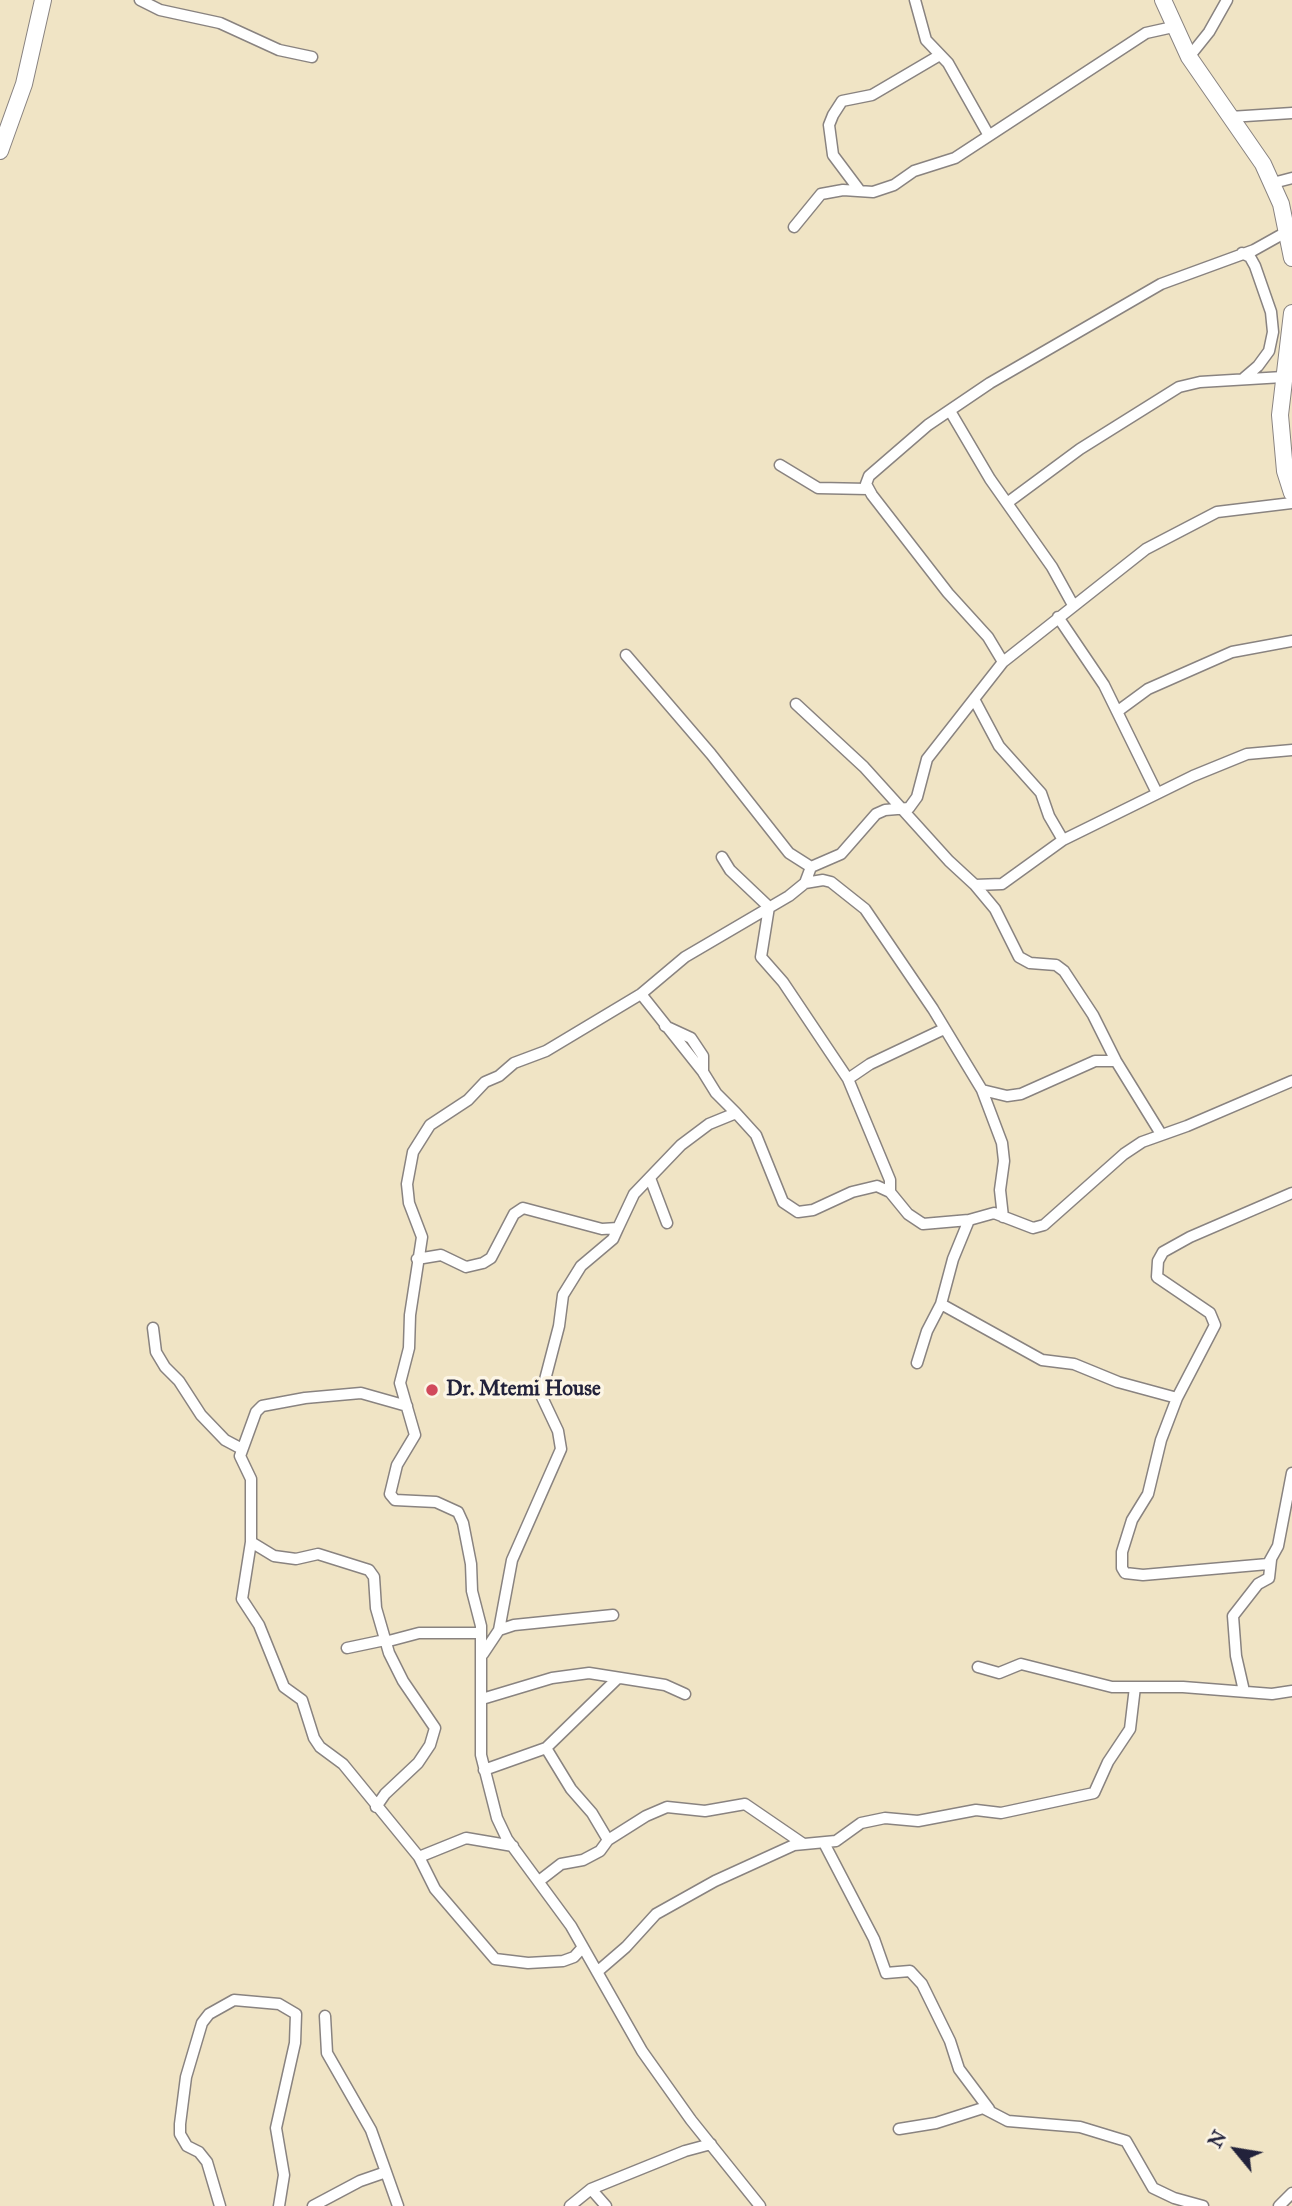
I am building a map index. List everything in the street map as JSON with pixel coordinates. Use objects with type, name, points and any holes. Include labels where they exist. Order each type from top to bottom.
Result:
[{"type":"main road","points":[[0,150],[24,84],[43,0]]},
{"type":"main road","points":[[1163,0],[1173,27],[1189,57],[1273,183],[1288,231],[1292,258]]},
{"type":"main road","points":[[1292,313],[1283,377],[1282,448],[1292,493]]},
{"type":"street","points":[[140,0],[160,10],[220,23],[279,50],[312,57]]},
{"type":"street","points":[[915,0],[926,40],[947,63],[988,134]]},
{"type":"street","points":[[1189,57],[1209,32],[1227,0]]},
{"type":"street","points":[[794,227],[821,194],[873,192],[894,185],[908,174],[955,158],[1146,33],[1173,27]]},
{"type":"street","points":[[860,191],[833,155],[829,132],[833,115],[842,101],[872,94],[940,55]]},
{"type":"street","points":[[1230,117],[1292,113]]},
{"type":"street","points":[[1273,183],[1292,178]]},
{"type":"street","points":[[1003,662],[988,636],[948,593],[868,489],[869,476],[950,411],[990,383],[1149,290],[1242,253],[1288,231]]},
{"type":"street","points":[[1242,253],[1250,257],[1255,266],[1271,312],[1273,332],[1269,351],[1258,366],[1244,378]]},
{"type":"street","points":[[1007,503],[1080,449],[1174,389],[1200,382],[1283,377]]},
{"type":"street","points":[[950,411],[1007,503],[1052,567],[1073,606]]},
{"type":"street","points":[[780,465],[818,488],[868,489]]},
{"type":"street","points":[[805,883],[811,867],[841,854],[876,814],[885,810],[902,809],[915,802],[927,759],[1003,662],[1058,617],[1146,549],[1199,519],[1217,512],[1292,503]]},
{"type":"street","points":[[1058,617],[1118,711],[1157,793]]},
{"type":"street","points":[[1118,711],[1148,689],[1232,652],[1292,641]]},
{"type":"street","points":[[626,655],[711,754],[789,853],[811,867]]},
{"type":"street","points":[[974,699],[999,746],[1041,793],[1052,823],[1063,839]]},
{"type":"street","points":[[796,704],[864,767],[949,861],[975,885],[989,902],[1019,957],[1030,963],[1056,965],[1064,971],[1093,1015],[1116,1061],[1161,1134]]},
{"type":"street","points":[[989,902],[1002,884],[1063,839],[1157,793],[1247,754],[1292,750]]},
{"type":"street","points":[[722,858],[730,870],[769,907]]},
{"type":"street","points":[[760,2206],[642,2051],[583,1947],[513,1846],[497,1818],[484,1770],[481,1633],[472,1591],[468,1543],[458,1512],[426,1500],[395,1500],[390,1494],[397,1465],[415,1435],[400,1375],[409,1348],[417,1259],[422,1237],[410,1211],[407,1184],[410,1162],[422,1134],[445,1113],[468,1100],[482,1084],[499,1076],[513,1063],[546,1051],[641,994],[670,968],[805,883],[822,880],[831,882],[865,909],[982,1090],[1002,1143],[1004,1161],[1000,1190],[1003,1217]]},
{"type":"street","points":[[975,885],[1002,884]]},
{"type":"street","points":[[769,907],[761,957],[783,982],[848,1079],[890,1180],[890,1192]]},
{"type":"street","points":[[641,994],[703,1072],[716,1093],[756,1135],[783,1202],[789,1208],[806,1212],[868,1186],[890,1192],[908,1214],[923,1224],[969,1220],[983,1214],[1003,1217],[1032,1228],[1044,1225],[1124,1154],[1161,1134],[1187,1126],[1292,1081]]},
{"type":"street","points":[[848,1079],[870,1064],[944,1028]]},
{"type":"street","points":[[982,1090],[1007,1096],[1021,1094],[1095,1060],[1116,1061]]},
{"type":"street","points":[[483,1654],[499,1630],[512,1560],[561,1450],[558,1431],[541,1395],[559,1326],[563,1295],[581,1266],[613,1239],[634,1194],[681,1145],[709,1124],[736,1113]]},
{"type":"street","points":[[650,1178],[667,1223]]},
{"type":"street","points":[[1271,1560],[1263,1566],[1143,1575],[1125,1573],[1122,1569],[1122,1552],[1132,1520],[1148,1494],[1161,1440],[1177,1398],[1215,1325],[1210,1313],[1157,1278],[1156,1269],[1163,1252],[1292,1193]]},
{"type":"street","points":[[417,1259],[441,1255],[466,1267],[483,1263],[491,1258],[514,1214],[523,1208],[602,1229],[618,1228]]},
{"type":"street","points":[[917,1363],[927,1331],[941,1304],[953,1259],[969,1220]]},
{"type":"street","points":[[941,1304],[1042,1360],[1074,1364],[1118,1382],[1177,1398]]},
{"type":"street","points":[[153,1328],[156,1352],[165,1367],[201,1415],[225,1440],[242,1449]]},
{"type":"street","points":[[407,1406],[361,1393],[268,1404],[256,1412],[240,1461],[251,1484],[251,1542],[242,1599],[259,1625],[284,1687],[302,1700],[314,1738],[342,1765],[419,1857],[435,1889],[495,1958],[528,1963],[563,1961],[574,1958],[583,1947]]},
{"type":"street","points":[[1244,1692],[1236,1657],[1233,1616],[1258,1584],[1269,1578],[1292,1473]]},
{"type":"street","points":[[251,1542],[274,1556],[296,1559],[318,1554],[366,1568],[374,1577],[376,1608],[385,1641],[403,1681],[432,1722],[435,1735],[418,1763],[385,1794],[376,1807]]},
{"type":"street","points":[[499,1630],[514,1625],[613,1615]]},
{"type":"street","points":[[347,1648],[419,1633],[481,1633]]},
{"type":"street","points":[[978,1667],[999,1673],[1021,1664],[1092,1683],[1135,1687],[1272,1694],[1292,1691]]},
{"type":"street","points":[[482,1699],[574,1674],[589,1673],[665,1685],[685,1694]]},
{"type":"street","points":[[484,1770],[547,1748],[618,1678]]},
{"type":"street","points":[[597,1972],[626,1947],[656,1914],[715,1881],[803,1843],[841,1840],[861,1823],[874,1819],[929,1820],[976,1810],[1001,1813],[1094,1793],[1108,1762],[1130,1729],[1135,1687]]},
{"type":"street","points":[[547,1748],[570,1788],[592,1813],[608,1840]]},
{"type":"street","points":[[539,1881],[561,1864],[583,1860],[600,1851],[608,1840],[657,1810],[679,1808],[705,1811],[746,1804],[803,1843]]},
{"type":"street","points":[[419,1857],[466,1839],[513,1846]]},
{"type":"street","points":[[824,1843],[874,1939],[886,1973],[911,1971],[922,1984],[950,2040],[959,2069],[989,2109],[1008,2121],[1080,2127],[1123,2139],[1129,2144],[1153,2188],[1174,2198],[1203,2206]]},
{"type":"street","points":[[220,2206],[207,2162],[199,2152],[187,2146],[180,2134],[180,2124],[186,2077],[202,2023],[209,2014],[234,2000],[279,2004],[296,2014],[295,2043],[276,2128],[284,2175],[279,2206]]},
{"type":"street","points":[[325,2016],[327,2053],[371,2130],[398,2206]]},
{"type":"street","points":[[899,2129],[989,2109]]},
{"type":"street","points":[[570,2206],[591,2189],[685,2151],[711,2144]]},
{"type":"street","points":[[313,2206],[360,2181],[386,2172]]},
{"type":"street","points":[[591,2189],[606,2206]]},
{"type":"street","points":[[1279,2206],[1292,2193]]},
{"type":"place","name":"Dr. Mtemi House","points":[[432,1390]]}]
